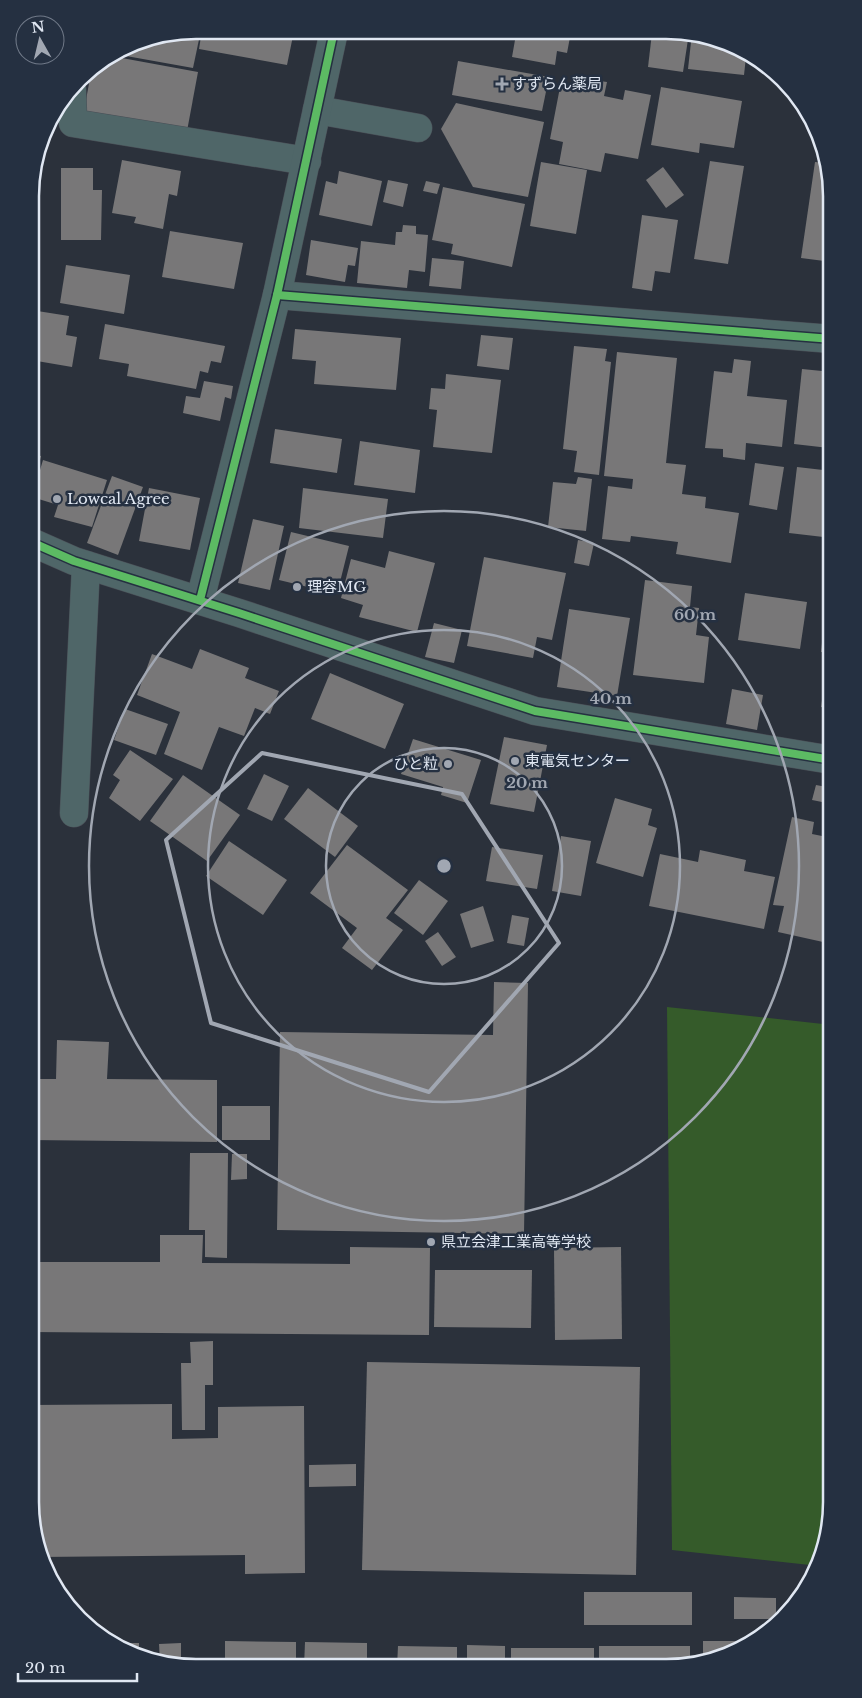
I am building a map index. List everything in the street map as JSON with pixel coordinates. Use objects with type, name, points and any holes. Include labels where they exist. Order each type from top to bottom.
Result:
[{"type":"street","points":[[200,600],[278,295],[332,39]]},
{"type":"street","points":[[72,99],[73,123],[307,161]]},
{"type":"street","points":[[318,110],[418,128]]},
{"type":"street","points":[[278,295],[823,338]]},
{"type":"street","points":[[39,545],[86,565],[200,600],[536,711],[823,759]]},
{"type":"street","points":[[74,814],[86,565]]},
{"type":"highlighted area","points":[[262,753],[462,794],[559,943],[429,1092],[211,1023],[166,840]]},
{"type":"green space","points":[[667,1007],[823,1024],[823,1513],[815,1553],[810,1565],[672,1550]]},
{"type":"building","points":[[199,39],[193,68],[126,56],[145,47],[165,42]]},
{"type":"building","points":[[201,39],[292,39],[287,65],[199,49]]},
{"type":"building","points":[[510,39],[570,39],[567,53],[557,51],[555,65],[512,57],[515,40]]},
{"type":"building","points":[[651,39],[688,41],[683,72],[648,67]]},
{"type":"building","points":[[691,41],[717,47],[746,60],[744,75],[688,69]]},
{"type":"building","points":[[121,58],[198,72],[187,131],[84,111],[89,81],[108,65]]},
{"type":"building","points":[[458,61],[549,77],[542,111],[452,95]]},
{"type":"building","points":[[592,80],[607,82],[604,96],[623,100],[625,90],[651,95],[638,159],[605,153],[601,172],[559,164],[563,142],[550,139],[561,82],[590,88]]},
{"type":"building","points":[[661,87],[742,101],[734,148],[700,143],[699,153],[651,145]]},
{"type":"building","points":[[456,103],[544,122],[528,197],[473,187],[441,129]]},
{"type":"building","points":[[122,160],[181,171],[177,196],[169,194],[163,229],[134,223],[136,217],[112,213]]},
{"type":"building","points":[[710,161],[744,166],[728,264],[694,259]]},
{"type":"building","points":[[541,162],[587,170],[576,234],[530,226]]},
{"type":"building","points":[[815,162],[819,162],[823,196],[823,261],[801,258]]},
{"type":"building","points":[[663,167],[684,195],[666,208],[646,180]]},
{"type":"building","points":[[61,168],[93,168],[93,190],[102,190],[101,240],[61,240]]},
{"type":"building","points":[[339,171],[382,181],[372,226],[319,215],[326,181],[337,184]]},
{"type":"building","points":[[388,180],[408,184],[403,207],[383,202]]},
{"type":"building","points":[[426,181],[440,184],[437,194],[423,191]]},
{"type":"building","points":[[443,187],[525,204],[512,267],[451,254],[453,244],[432,240]]},
{"type":"building","points":[[642,215],[678,220],[670,273],[655,271],[652,291],[632,288]]},
{"type":"building","points":[[403,225],[416,226],[416,234],[428,235],[425,272],[409,270],[407,288],[357,283],[361,241],[395,245],[396,232],[402,232]]},
{"type":"building","points":[[170,231],[243,243],[234,289],[162,277]]},
{"type":"building","points":[[311,240],[358,248],[355,266],[348,265],[345,282],[306,275]]},
{"type":"building","points":[[432,258],[464,261],[461,289],[429,286]]},
{"type":"building","points":[[66,265],[130,275],[124,314],[60,303]]},
{"type":"building","points":[[39,311],[69,316],[66,335],[77,337],[72,367],[39,361]]},
{"type":"building","points":[[105,324],[225,346],[221,363],[211,361],[208,373],[200,371],[196,389],[127,376],[129,364],[99,359]]},
{"type":"building","points":[[295,329],[401,338],[396,390],[314,384],[316,361],[292,359]]},
{"type":"building","points":[[481,335],[513,338],[509,370],[477,366]]},
{"type":"building","points":[[574,346],[607,349],[605,361],[611,362],[599,475],[574,472],[577,451],[563,449]]},
{"type":"building","points":[[617,352],[677,358],[666,463],[686,465],[682,494],[706,497],[705,508],[739,513],[731,563],[676,554],[678,542],[631,536],[630,542],[602,539],[608,486],[632,489],[633,479],[604,476]]},
{"type":"building","points":[[734,359],[751,361],[747,396],[787,400],[782,447],[746,443],[745,460],[723,457],[723,449],[705,448],[714,371],[732,373]]},
{"type":"building","points":[[802,369],[823,371],[823,447],[794,444]]},
{"type":"building","points":[[446,374],[501,380],[492,453],[433,447],[437,410],[429,409],[431,388],[445,389]]},
{"type":"building","points":[[204,381],[233,386],[231,399],[225,397],[220,421],[183,413],[186,396],[200,398]]},
{"type":"building","points":[[275,429],[342,439],[337,473],[270,463]]},
{"type":"building","points":[[360,441],[420,450],[415,493],[354,485]]},
{"type":"building","points":[[43,460],[107,480],[92,527],[54,517],[58,505],[39,499],[39,473]]},
{"type":"building","points":[[755,463],[784,467],[777,510],[749,505]]},
{"type":"building","points":[[797,467],[823,470],[823,537],[789,533]]},
{"type":"building","points":[[112,476],[143,487],[118,555],[87,543]]},
{"type":"building","points":[[578,477],[592,479],[586,531],[548,527],[553,482],[576,484]]},
{"type":"building","points":[[149,488],[200,498],[190,550],[139,541]]},
{"type":"building","points":[[303,488],[388,499],[383,538],[299,528]]},
{"type":"building","points":[[253,519],[284,526],[270,590],[238,583]]},
{"type":"building","points":[[291,532],[349,546],[337,594],[279,580]]},
{"type":"building","points":[[578,540],[594,543],[589,566],[574,563]]},
{"type":"building","points":[[389,551],[435,563],[417,632],[359,617],[363,605],[341,598],[351,559],[385,568]]},
{"type":"building","points":[[484,557],[566,573],[552,640],[537,637],[533,658],[467,646]]},
{"type":"building","points":[[645,580],[692,586],[690,607],[699,608],[696,635],[709,637],[704,683],[633,675]]},
{"type":"building","points":[[745,593],[807,602],[800,649],[738,640]]},
{"type":"building","points":[[569,609],[630,618],[617,696],[557,687]]},
{"type":"building","points":[[434,623],[462,630],[454,663],[425,657]]},
{"type":"building","points":[[823,633],[823,652],[821,652]]},
{"type":"building","points":[[200,649],[249,668],[245,678],[279,691],[270,714],[255,708],[244,736],[219,727],[202,770],[164,754],[180,712],[137,695],[152,654],[192,669]]},
{"type":"building","points":[[330,673],[404,704],[385,749],[311,719]]},
{"type":"building","points":[[732,689],[763,695],[757,730],[726,724]]},
{"type":"building","points":[[125,709],[168,724],[156,755],[114,740]]},
{"type":"building","points":[[504,737],[547,745],[534,812],[490,804]]},
{"type":"building","points":[[413,739],[481,760],[467,803],[441,795],[443,787],[401,774]]},
{"type":"building","points":[[130,750],[173,779],[140,821],[109,798],[120,780],[113,775]]},
{"type":"building","points":[[264,774],[289,786],[272,821],[247,809]]},
{"type":"building","points":[[183,775],[240,815],[207,861],[150,821]]},
{"type":"building","points":[[816,785],[823,786],[823,802],[812,800]]},
{"type":"building","points":[[308,788],[358,826],[335,857],[284,819]]},
{"type":"building","points":[[615,798],[652,809],[648,825],[657,828],[643,877],[596,863]]},
{"type":"building","points":[[792,817],[814,822],[812,834],[823,836],[823,942],[778,932],[784,906],[773,905]]},
{"type":"building","points":[[561,836],[591,841],[581,896],[552,891]]},
{"type":"building","points":[[229,841],[287,880],[263,915],[206,876]]},
{"type":"building","points":[[347,845],[408,890],[386,918],[403,930],[372,970],[342,948],[357,928],[310,893]]},
{"type":"building","points":[[492,847],[543,855],[537,889],[486,881]]},
{"type":"building","points":[[700,850],[746,860],[744,871],[775,877],[764,929],[649,906],[660,854],[698,862]]},
{"type":"building","points":[[419,880],[448,901],[423,935],[394,913]]},
{"type":"building","points":[[483,906],[494,941],[471,948],[460,914]]},
{"type":"building","points":[[512,915],[529,918],[524,946],[507,943]]},
{"type":"building","points":[[438,932],[456,957],[442,966],[425,941]]},
{"type":"building","points":[[494,982],[528,983],[524,1234],[277,1230],[280,1032],[493,1035]]},
{"type":"building","points":[[57,1040],[109,1042],[107,1079],[217,1080],[217,1142],[39,1140],[39,1079],[56,1079]]},
{"type":"building","points":[[222,1106],[270,1106],[270,1140],[222,1140]]},
{"type":"building","points":[[190,1153],[228,1153],[227,1258],[205,1257],[205,1230],[189,1230]]},
{"type":"building","points":[[232,1154],[247,1154],[247,1179],[231,1180]]},
{"type":"building","points":[[160,1235],[203,1235],[202,1263],[350,1264],[350,1247],[430,1248],[429,1335],[39,1332],[39,1262],[160,1262]]},
{"type":"building","points":[[621,1247],[622,1339],[555,1340],[554,1248]]},
{"type":"building","points":[[435,1270],[532,1270],[531,1328],[434,1327]]},
{"type":"building","points":[[213,1341],[213,1385],[205,1385],[205,1430],[182,1430],[181,1363],[191,1363],[190,1342]]},
{"type":"building","points":[[367,1362],[640,1367],[636,1575],[362,1570]]},
{"type":"building","points":[[172,1404],[172,1439],[218,1438],[218,1407],[304,1406],[305,1573],[245,1574],[245,1555],[49,1557],[40,1523],[39,1405]]},
{"type":"building","points":[[356,1464],[356,1486],[309,1487],[309,1465]]},
{"type":"building","points":[[584,1592],[692,1592],[692,1625],[584,1625]]},
{"type":"building","points":[[734,1597],[776,1598],[776,1614],[771,1619],[734,1619]]},
{"type":"building","points":[[225,1641],[296,1642],[296,1659],[225,1659]]},
{"type":"building","points":[[703,1641],[739,1641],[717,1651],[703,1655]]},
{"type":"building","points":[[305,1642],[367,1643],[367,1659],[304,1659]]},
{"type":"building","points":[[128,1643],[139,1643],[139,1648]]},
{"type":"building","points":[[181,1643],[181,1658],[160,1655],[159,1644]]},
{"type":"building","points":[[467,1645],[505,1646],[505,1659],[467,1659]]},
{"type":"building","points":[[398,1646],[457,1647],[457,1659],[397,1659]]},
{"type":"building","points":[[599,1646],[690,1646],[690,1657],[687,1658],[599,1659]]},
{"type":"building","points":[[511,1648],[594,1648],[594,1659],[511,1659]]},
{"type":"cycle path","points":[[200,600],[277,295],[332,39]]},
{"type":"cycle path","points":[[277,295],[823,338]]},
{"type":"cycle path","points":[[39,546],[74,561],[239,613],[535,711],[823,759]]},
{"type":"place","name":"すずらん薬局","points":[[502,84]]},
{"type":"place","name":"Lowcal Agree","points":[[57,499]]},
{"type":"place","name":"理容MG","points":[[297,587]]},
{"type":"place","name":"東電気センター","points":[[515,761]]},
{"type":"place","name":"ひと粒","points":[[448,764]]},
{"type":"place","name":"県立会津工業高等学校","points":[[431,1242]]}]
